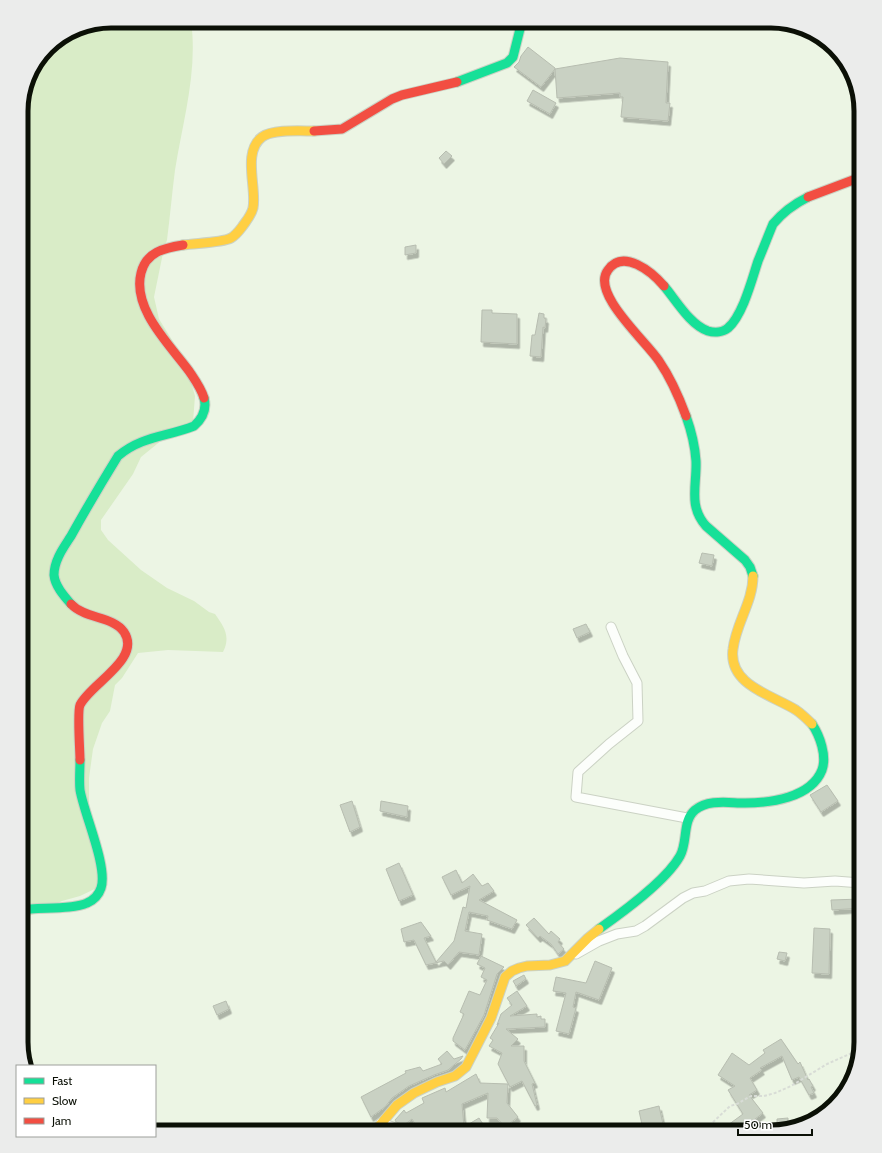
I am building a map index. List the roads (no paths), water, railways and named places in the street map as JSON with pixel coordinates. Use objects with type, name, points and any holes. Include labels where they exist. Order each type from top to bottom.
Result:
[{"type":"street","points":[[28,909],[82,905],[97,897],[102,891],[104,882],[103,872],[80,790],[79,707],[85,696],[121,662],[125,656],[128,643],[123,630],[116,624],[84,613],[75,608],[55,581],[54,575],[57,560],[118,456],[125,449],[141,440],[188,429],[194,426],[200,422],[204,415],[206,406],[202,391],[183,362],[151,321],[147,312],[139,290],[139,279],[147,258],[164,248],[226,240],[237,234],[252,211],[254,200],[252,166],[255,146],[260,138],[272,133],[342,128],[392,99],[402,95],[463,81],[499,67],[507,63],[513,57],[520,28]]},
{"type":"street","points":[[573,956],[577,948],[626,910],[669,870],[680,857],[684,849],[687,818],[692,811],[700,806],[709,804],[750,803],[788,797],[801,793],[814,783],[823,769],[824,760],[819,736],[814,726],[800,711],[759,691],[738,674],[734,663],[733,648],[752,590],[754,579],[752,567],[720,540],[700,520],[694,498],[696,465],[695,446],[690,425],[682,405],[656,356],[621,315],[610,299],[605,289],[604,279],[606,271],[613,264],[620,261],[629,261],[650,271],[660,280],[700,328],[707,332],[722,331],[728,328],[739,312],[773,224],[779,215],[789,207],[813,195],[854,180]]},
{"type":"street","points":[[611,627],[623,656],[637,683],[638,721],[609,744],[578,772],[576,797],[687,818]]},
{"type":"street","points":[[387,1125],[381,1123],[397,1105],[414,1093],[437,1082],[455,1076],[466,1067],[491,1018],[506,977],[510,972],[528,965],[556,965],[599,941],[616,934],[636,931],[683,898],[693,893],[705,891],[729,881],[749,879],[854,882]]}]
